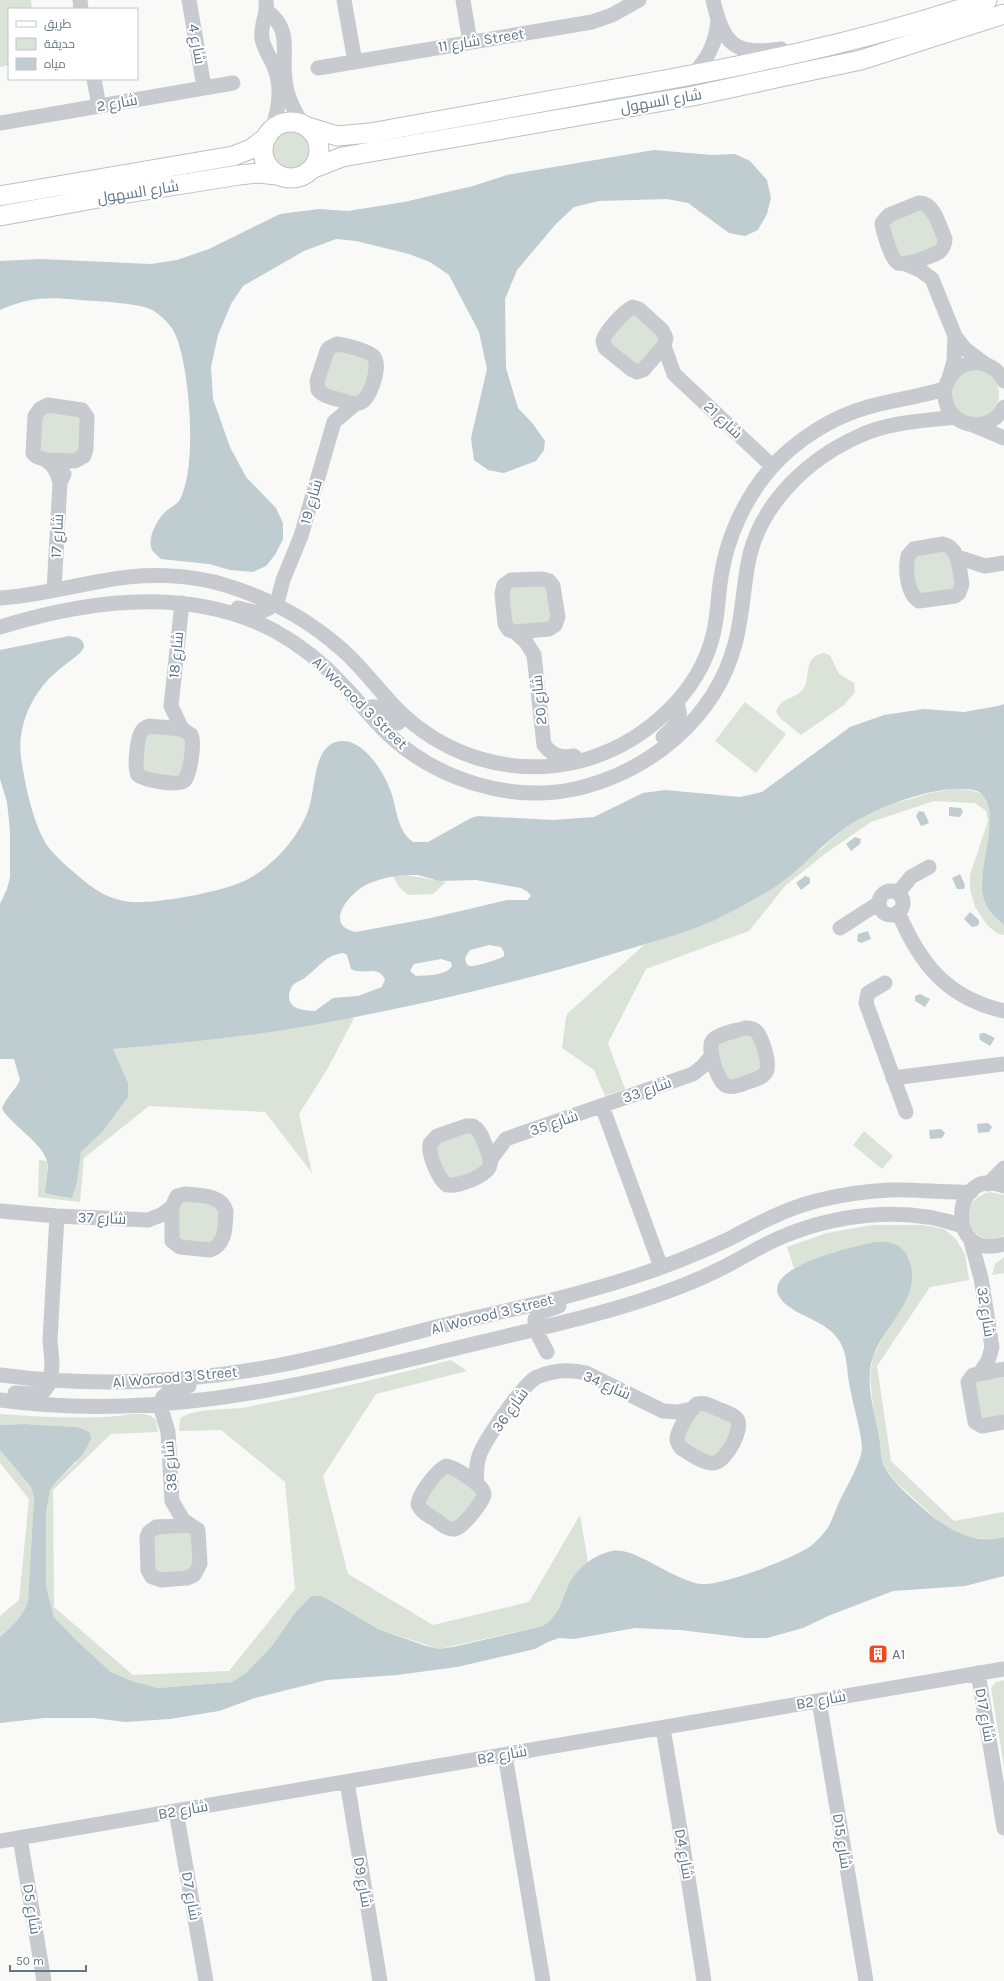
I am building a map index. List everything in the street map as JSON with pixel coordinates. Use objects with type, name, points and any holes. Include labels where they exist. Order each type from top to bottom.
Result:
[{"type":"main road","name":"شارع السهول","points":[[306,126],[337,136],[370,133],[692,75],[821,48],[916,22],[987,0]]},
{"type":"main road","name":"شارع السهول","points":[[314,168],[342,157],[692,96],[861,60],[1004,14]]},
{"type":"main road","points":[[818,69],[843,60],[848,54],[845,47],[842,46],[821,48]]},
{"type":"main road","points":[[287,122],[306,126],[315,134],[319,146],[318,160],[314,168],[301,177],[284,178],[277,175],[270,169],[263,154],[269,133],[287,122]]},
{"type":"main road","name":"شارع السهول","points":[[0,196],[233,156],[251,149],[269,133]]},
{"type":"main road","name":"شارع السهول","points":[[0,216],[115,195],[239,175],[258,173],[277,175]]},
{"type":"street","name":"شارع 4","points":[[190,0],[204,87]]},
{"type":"street","points":[[344,0],[355,62]]},
{"type":"street","points":[[463,0],[470,42]]},
{"type":"street","name":"شارع 11 Street","points":[[318,68],[592,22],[612,15],[639,0]]},
{"type":"street","points":[[713,0],[719,24],[726,37],[744,50],[755,52],[803,47],[821,48]]},
{"type":"street","points":[[265,12],[278,22],[279,44],[276,55],[280,95],[279,107],[269,133]]},
{"type":"street","points":[[265,12],[262,39],[276,55],[285,81],[287,93],[296,115],[306,126]]},
{"type":"street","points":[[692,75],[709,54],[715,42],[719,24]]},
{"type":"street","points":[[94,80],[99,106]]},
{"type":"street","name":"شارع 2","points":[[0,123],[204,87],[233,84]]},
{"type":"street","points":[[932,279],[939,252],[944,246],[946,238],[931,207],[926,204],[919,203],[889,215],[882,223],[893,259],[899,263],[906,264],[920,270],[932,279],[955,336],[966,349],[994,364],[1004,381]]},
{"type":"street","points":[[906,264],[939,252]]},
{"type":"street","name":"شارع 21","points":[[674,374],[659,370],[643,370],[637,372],[631,369],[605,348],[603,341],[605,334],[627,310],[636,308],[662,330],[666,338],[664,346],[674,374],[772,466]]},
{"type":"street","points":[[955,336],[955,353],[947,383],[947,404],[955,417],[1004,438]]},
{"type":"street","points":[[325,396],[334,422],[355,404],[363,402],[369,395],[377,362],[370,353],[341,344],[337,344],[329,348],[317,382],[318,390],[325,396],[355,404]]},
{"type":"street","points":[[643,370],[664,346]]},
{"type":"street","points":[[947,383],[954,372],[965,365],[976,363],[994,364]]},
{"type":"street","name":"Al Worood 3 Street","points":[[0,598],[106,580],[136,577],[195,579],[225,584],[274,603],[304,620],[341,648],[358,664],[397,708],[427,734],[463,754],[506,765],[529,767],[553,766],[598,755],[620,746],[640,734],[659,720],[676,703],[692,682],[705,658],[714,633],[721,576],[728,546],[739,517],[754,490],[772,466],[804,439],[843,415],[865,407],[920,396],[947,383]]},
{"type":"street","name":"شارع 17","points":[[54,590],[60,483],[66,471],[75,461],[86,453],[87,414],[79,409],[48,406],[40,409],[35,416],[32,449],[38,458],[46,460],[54,470],[60,483]]},
{"type":"street","points":[[970,424],[988,423],[996,418],[1004,406]]},
{"type":"street","name":"Al Worood 3 Street","points":[[0,627],[42,616],[112,604],[147,602],[187,604],[220,610],[248,619],[287,639],[313,656],[330,671],[389,735],[416,756],[447,773],[477,785],[510,791],[541,793],[572,790],[594,784],[629,770],[654,756],[675,739],[695,719],[712,697],[725,673],[735,647],[741,620],[751,552],[765,520],[784,491],[808,466],[834,448],[862,434],[893,426],[955,417]]},
{"type":"street","name":"شارع 19","points":[[274,603],[280,592],[283,580],[301,536],[334,422]]},
{"type":"street","points":[[46,460],[75,461]]},
{"type":"street","points":[[943,544],[951,547],[957,557],[962,584],[959,593],[950,598],[923,602],[915,599],[910,591],[907,561],[910,552],[943,544]]},
{"type":"street","points":[[957,557],[985,566],[1004,563]]},
{"type":"street","points":[[962,584],[985,566]]},
{"type":"street","name":"شارع 20","points":[[534,655],[549,629],[555,624],[558,617],[552,583],[542,578],[511,580],[504,585],[502,594],[505,624],[509,630],[515,632],[526,642],[534,655],[544,745],[553,755],[566,757],[620,746]]},
{"type":"street","points":[[256,595],[264,593],[283,580]]},
{"type":"street","points":[[187,604],[222,602],[254,612],[269,608],[274,603]]},
{"type":"street","name":"شارع 18","points":[[171,706],[187,604]]},
{"type":"street","points":[[515,632],[549,629]]},
{"type":"street","points":[[629,770],[677,723],[680,713],[676,703]]},
{"type":"street","points":[[154,726],[171,706],[182,729]]},
{"type":"street","points":[[365,710],[370,706],[382,708],[408,731],[421,735],[427,734]]},
{"type":"street","points":[[146,726],[154,726],[182,729],[191,735],[193,742],[188,776],[183,781],[177,783],[144,779],[136,772],[140,734],[146,726]]},
{"type":"street","name":"شارع 20","points":[[463,754],[522,760],[535,756],[544,745]]},
{"type":"street","points":[[898,893],[911,876],[929,867]]},
{"type":"street","points":[[840,928],[879,903],[885,892],[889,891],[898,893],[903,900],[901,909],[890,915],[882,911],[879,903]]},
{"type":"street","points":[[898,912],[920,954],[945,984],[965,997],[987,1007],[1004,1011]]},
{"type":"street","points":[[885,983],[868,993],[866,1003],[906,1112]]},
{"type":"street","name":"شارع 33","points":[[602,1106],[693,1074],[703,1066],[712,1055],[710,1046],[713,1040],[749,1028],[758,1034],[768,1062],[768,1069],[760,1078],[731,1087],[727,1086],[720,1080],[693,1074]]},
{"type":"street","points":[[712,1055],[720,1080]]},
{"type":"street","points":[[893,1078],[1004,1064]]},
{"type":"street","points":[[602,1106],[661,1268]]},
{"type":"street","name":"شارع 35","points":[[506,1140],[602,1106]]},
{"type":"street","points":[[469,1125],[477,1128],[480,1134],[491,1159],[491,1164],[487,1172],[457,1185],[447,1185],[439,1177],[430,1147],[434,1138],[469,1125]]},
{"type":"street","points":[[480,1134],[506,1140],[491,1159]]},
{"type":"street","points":[[988,1184],[1004,1168]]},
{"type":"street","points":[[971,1192],[976,1188],[988,1184],[1004,1186]]},
{"type":"street","name":"Al Worood 3 Street","points":[[0,1375],[51,1381],[144,1382],[235,1373],[321,1356],[607,1285],[661,1268],[712,1246],[762,1221],[788,1210],[814,1202],[841,1196],[891,1190],[971,1192]]},
{"type":"street","name":"شارع 32","points":[[971,1192],[961,1208],[960,1217],[981,1278],[992,1347],[988,1361],[980,1373],[972,1375],[968,1382],[974,1422],[982,1426],[1004,1422]]},
{"type":"street","name":"شارع 37","points":[[0,1211],[57,1216],[148,1220],[161,1215],[172,1207],[172,1203],[177,1196],[185,1194],[216,1198],[223,1203],[226,1211],[223,1238],[215,1248],[210,1250],[176,1246],[172,1241],[171,1234],[148,1220]]},
{"type":"street","points":[[171,1234],[172,1207]]},
{"type":"street","name":"Al Worood 3 Street","points":[[0,1400],[83,1407],[160,1405],[189,1403],[246,1395],[299,1385],[617,1308],[657,1295],[724,1267],[778,1239],[806,1228],[866,1216],[914,1215],[933,1217],[966,1232],[983,1245],[1001,1245]]},
{"type":"street","points":[[0,1392],[37,1394],[44,1391],[51,1381],[52,1362],[50,1353],[57,1216]]},
{"type":"street","name":"شارع 32","points":[[981,1278],[987,1261],[1001,1245]]},
{"type":"street","points":[[547,1352],[535,1329],[535,1319],[542,1312],[580,1299],[607,1285]]},
{"type":"street","points":[[548,1373],[547,1352],[554,1332],[564,1321]]},
{"type":"street","name":"شارع 32","points":[[992,1347],[1004,1362]]},
{"type":"street","points":[[27,1378],[41,1369],[50,1353]]},
{"type":"street","points":[[980,1373],[1004,1369]]},
{"type":"street","name":"شارع 34","points":[[548,1373],[560,1370],[573,1370],[586,1373],[663,1411],[678,1412],[701,1403],[734,1416],[739,1422],[738,1431],[725,1457],[714,1463],[681,1448],[677,1441],[678,1437],[673,1423],[663,1411]]},
{"type":"street","points":[[160,1405],[163,1397],[172,1390],[184,1386],[211,1384],[235,1373]]},
{"type":"street","name":"شارع 36","points":[[479,1454],[454,1468],[446,1466],[442,1468],[421,1495],[418,1504],[423,1512],[447,1528],[460,1528],[484,1497],[483,1489],[477,1484],[476,1469],[479,1454],[518,1395],[536,1378],[548,1373]]},
{"type":"street","points":[[168,1432],[175,1416],[189,1403]]},
{"type":"street","name":"شارع 38","points":[[160,1405],[168,1432],[172,1501],[179,1514],[189,1525],[196,1528],[200,1534],[200,1564],[197,1571],[187,1578],[161,1580],[152,1577],[148,1570],[147,1537],[151,1530],[156,1527],[166,1515],[172,1501]]},
{"type":"street","points":[[678,1437],[691,1408]]},
{"type":"street","points":[[454,1468],[477,1484]]},
{"type":"street","points":[[156,1527],[189,1525]]},
{"type":"street","name":"B2 شارع","points":[[0,1841],[1004,1669]]},
{"type":"street","name":"D17 شارع","points":[[978,1673],[1004,1828]]},
{"type":"street","name":"D15 شارع","points":[[819,1701],[866,1981]]},
{"type":"street","name":"D4 شارع","points":[[663,1728],[690,1884],[704,1981]]},
{"type":"street","points":[[504,1755],[543,1981]]},
{"type":"street","name":"D9 شارع","points":[[347,1782],[380,1981]]},
{"type":"street","name":"D7 شارع","points":[[176,1811],[206,1981]]},
{"type":"street","name":"D5 شارع","points":[[20,1838],[44,1981]]},
{"type":"street","points":[[860,1981],[862,1956]]},
{"type":"green space","points":[[0,0],[31,0],[32,8],[8,8],[8,65],[0,67]]},
{"type":"green space","points":[[292,131],[300,133],[306,137],[310,143],[312,151],[310,159],[306,165],[300,169],[292,171],[284,169],[278,165],[274,159],[272,151],[274,143],[278,137],[284,133]]},
{"type":"green space","points":[[924,209],[939,240],[937,248],[900,258],[888,229],[890,221]]},
{"type":"green space","points":[[632,312],[663,336],[639,367],[611,347],[610,336]]},
{"type":"green space","points":[[336,349],[368,357],[373,363],[359,399],[327,391],[323,381],[331,355]]},
{"type":"green space","points":[[975,370],[984,372],[992,377],[997,385],[999,394],[997,403],[992,411],[984,416],[975,418],[966,416],[958,411],[953,403],[951,394],[953,385],[958,377],[966,372]]},
{"type":"green space","points":[[44,412],[80,414],[82,449],[77,455],[44,455],[38,446],[40,419]]},
{"type":"green space","points":[[950,550],[958,588],[919,596],[911,563],[914,556]]},
{"type":"green space","points":[[546,583],[552,621],[513,627],[507,593],[510,586]]},
{"type":"green space","points":[[824,653],[830,655],[839,674],[854,683],[855,692],[844,705],[801,735],[780,718],[776,712],[781,703],[801,692],[806,684],[810,663],[817,655]]},
{"type":"green space","points":[[745,702],[786,734],[756,773],[715,741]]},
{"type":"green space","points":[[150,732],[182,736],[188,741],[182,776],[146,775],[142,764],[142,753],[143,747]]},
{"type":"green space","points":[[953,789],[978,792],[987,797],[993,803],[996,811],[998,821],[997,832],[994,846],[982,879],[982,890],[986,906],[1004,925],[1004,935],[998,934],[987,925],[975,907],[970,889],[970,875],[988,821],[986,811],[975,803],[934,801],[871,822],[826,853],[786,885],[749,931],[646,969],[608,1043],[625,1089],[605,1096],[594,1070],[562,1048],[566,1017],[568,1013],[645,944],[711,922],[751,900],[821,849],[842,830],[864,815],[896,803],[931,793]]},
{"type":"green space","points":[[406,875],[446,882],[433,894],[408,895],[399,887],[393,876]]},
{"type":"green space","points":[[353,1017],[353,1020],[328,1068],[299,1114],[312,1173],[265,1112],[149,1106],[84,1158],[80,1202],[38,1197],[39,1160],[47,1161],[47,1170],[79,1158],[84,1147],[104,1130],[128,1097],[128,1083],[113,1049],[240,1036]]},
{"type":"green space","points":[[753,1034],[764,1068],[729,1082],[714,1046],[715,1042]]},
{"type":"green space","points":[[471,1130],[487,1165],[455,1182],[445,1177],[436,1147],[437,1143]]},
{"type":"green space","points":[[864,1131],[893,1156],[882,1169],[853,1145]]},
{"type":"green space","points":[[990,1192],[1004,1195],[1004,1235],[992,1238],[982,1237],[974,1231],[968,1214],[971,1205],[978,1197]]},
{"type":"green space","points":[[185,1199],[220,1207],[218,1238],[213,1244],[180,1243],[174,1234],[176,1206]]},
{"type":"green space","points":[[872,1225],[923,1225],[944,1229],[956,1239],[965,1254],[969,1280],[930,1287],[877,1366],[891,1461],[954,1521],[1004,1512],[1004,1537],[994,1539],[973,1538],[958,1534],[944,1526],[896,1482],[885,1468],[881,1456],[870,1376],[873,1357],[912,1279],[909,1258],[805,1263],[794,1268],[787,1247],[827,1233]]},
{"type":"green space","points":[[1004,1257],[1004,1273],[992,1275],[995,1264]]},
{"type":"green space","points":[[451,1360],[467,1371],[376,1394],[323,1476],[348,1574],[433,1625],[529,1602],[580,1515],[588,1562],[571,1581],[554,1616],[543,1626],[439,1649],[378,1629],[321,1596],[311,1596],[295,1613],[271,1647],[246,1673],[232,1682],[158,1688],[132,1681],[111,1672],[77,1641],[54,1617],[46,1586],[46,1513],[50,1490],[56,1482],[76,1463],[75,1427],[24,1424],[0,1425],[0,1414],[44,1417],[103,1417],[143,1414],[156,1420],[158,1432],[111,1434],[53,1490],[54,1607],[133,1675],[229,1671],[295,1589],[285,1482],[221,1430],[179,1431],[180,1419],[185,1415],[200,1411],[241,1408],[294,1398]]},
{"type":"green space","points":[[1004,1372],[1004,1417],[987,1420],[980,1417],[974,1381]]},
{"type":"green space","points":[[699,1408],[730,1420],[735,1427],[719,1459],[686,1447],[683,1436]]},
{"type":"green space","points":[[0,1450],[31,1487],[34,1498],[28,1601],[20,1617],[0,1637],[0,1616],[19,1600],[29,1499],[0,1463]]},
{"type":"green space","points":[[452,1472],[479,1495],[455,1525],[425,1505],[426,1498],[441,1474]]},
{"type":"green space","points":[[185,1530],[193,1534],[195,1570],[160,1575],[153,1571],[152,1535]]},
{"type":"green space","points":[[1004,1680],[1004,1766],[991,1688],[996,1682]]},
{"type":"water","points":[[654,150],[712,155],[735,154],[750,161],[767,180],[771,198],[767,214],[758,230],[745,236],[729,233],[688,203],[667,199],[599,201],[574,207],[556,224],[517,270],[505,299],[506,368],[518,408],[533,424],[545,441],[544,450],[536,461],[504,473],[488,470],[474,460],[471,438],[487,369],[479,332],[449,275],[430,262],[409,254],[356,241],[336,239],[304,251],[243,286],[231,304],[218,335],[211,367],[213,399],[230,447],[246,477],[276,508],[283,523],[283,539],[275,555],[266,566],[253,572],[230,570],[209,564],[161,559],[152,550],[151,536],[158,521],[163,514],[177,503],[181,497],[187,477],[189,458],[190,414],[185,370],[176,336],[167,322],[154,311],[140,306],[58,298],[30,300],[0,310],[0,261],[41,259],[151,264],[177,260],[209,249],[280,214],[319,209],[348,211],[404,202],[473,186],[507,175]]},
{"type":"water","points":[[69,636],[77,638],[83,642],[84,647],[81,652],[46,682],[27,712],[21,735],[20,746],[27,792],[38,828],[43,839],[56,856],[94,889],[110,897],[129,902],[175,899],[210,892],[240,883],[264,869],[283,851],[294,838],[302,825],[309,807],[318,764],[327,747],[335,742],[345,741],[353,743],[360,747],[374,760],[388,785],[398,819],[404,832],[413,842],[428,842],[471,818],[478,816],[553,820],[594,817],[643,793],[665,790],[740,797],[762,792],[850,727],[884,715],[924,709],[964,712],[1004,704],[1004,925],[989,910],[984,901],[982,890],[982,878],[990,820],[989,808],[985,798],[977,791],[962,789],[928,793],[909,798],[873,812],[845,828],[787,878],[755,899],[713,921],[669,937],[527,978],[358,1017],[254,1034],[113,1049],[128,1083],[128,1097],[104,1130],[81,1152],[77,1182],[72,1198],[48,1194],[45,1192],[48,1168],[44,1154],[2,1109],[5,1101],[16,1088],[20,1080],[14,1059],[0,1059],[0,904],[7,889],[10,877],[10,831],[7,802],[0,779],[0,650]],"holes":[[[401,875],[418,875],[439,881],[476,880],[521,888],[528,892],[531,896],[527,900],[507,900],[431,918],[356,932],[346,929],[341,924],[340,917],[342,910],[357,891],[374,881]],[[489,945],[501,947],[504,952],[504,956],[498,959],[469,966],[465,958],[470,950]],[[343,953],[347,955],[351,969],[356,971],[378,972],[385,979],[382,987],[358,996],[333,998],[315,1011],[302,1010],[294,1007],[289,996],[293,985],[332,956]],[[441,959],[451,962],[452,965],[450,969],[442,973],[416,976],[410,971],[414,964]]]},
{"type":"water","points":[[949,807],[961,808],[963,811],[960,817],[949,816]]},
{"type":"water","points":[[919,811],[924,812],[929,823],[921,826],[916,816]]},
{"type":"water","points":[[855,837],[861,839],[860,844],[851,851],[846,844]]},
{"type":"water","points":[[960,874],[965,885],[964,889],[957,889],[952,878]]},
{"type":"water","points":[[805,876],[810,878],[810,883],[801,890],[796,883]]},
{"type":"water","points":[[970,912],[979,920],[979,924],[977,926],[972,927],[964,919]]},
{"type":"water","points":[[868,931],[871,939],[861,943],[857,941],[858,934]]},
{"type":"water","points":[[920,994],[930,999],[925,1007],[915,1001],[915,996]]},
{"type":"water","points":[[981,1033],[985,1033],[995,1038],[990,1046],[980,1040],[979,1036]]},
{"type":"water","points":[[988,1123],[992,1127],[989,1132],[978,1133],[977,1124]]},
{"type":"water","points":[[941,1129],[945,1133],[942,1138],[930,1139],[929,1130]]},
{"type":"water","points":[[876,1242],[889,1242],[901,1248],[908,1256],[912,1273],[910,1290],[906,1300],[877,1347],[871,1367],[871,1398],[883,1465],[904,1492],[945,1525],[963,1535],[973,1538],[993,1539],[1004,1537],[1004,1576],[965,1586],[893,1591],[828,1616],[803,1628],[767,1638],[746,1638],[680,1630],[635,1628],[574,1639],[559,1638],[535,1649],[457,1667],[397,1675],[327,1680],[255,1698],[219,1711],[170,1719],[125,1722],[93,1718],[45,1718],[0,1723],[0,1637],[20,1617],[28,1601],[34,1498],[31,1487],[0,1450],[0,1425],[24,1424],[75,1427],[90,1433],[91,1439],[83,1454],[50,1490],[46,1513],[46,1586],[54,1617],[77,1641],[111,1672],[132,1681],[158,1688],[232,1682],[246,1673],[271,1647],[295,1613],[311,1596],[321,1596],[378,1629],[426,1646],[439,1649],[453,1647],[543,1626],[549,1622],[556,1613],[571,1580],[580,1569],[592,1559],[605,1553],[621,1551],[631,1554],[643,1558],[690,1582],[701,1584],[725,1581],[775,1564],[791,1557],[816,1542],[828,1527],[855,1470],[861,1456],[861,1441],[845,1356],[840,1342],[835,1335],[823,1325],[788,1306],[778,1293],[780,1281],[790,1271],[807,1262],[847,1249]]},
{"type":"place","name":"A1","points":[[878,1654]]}]
